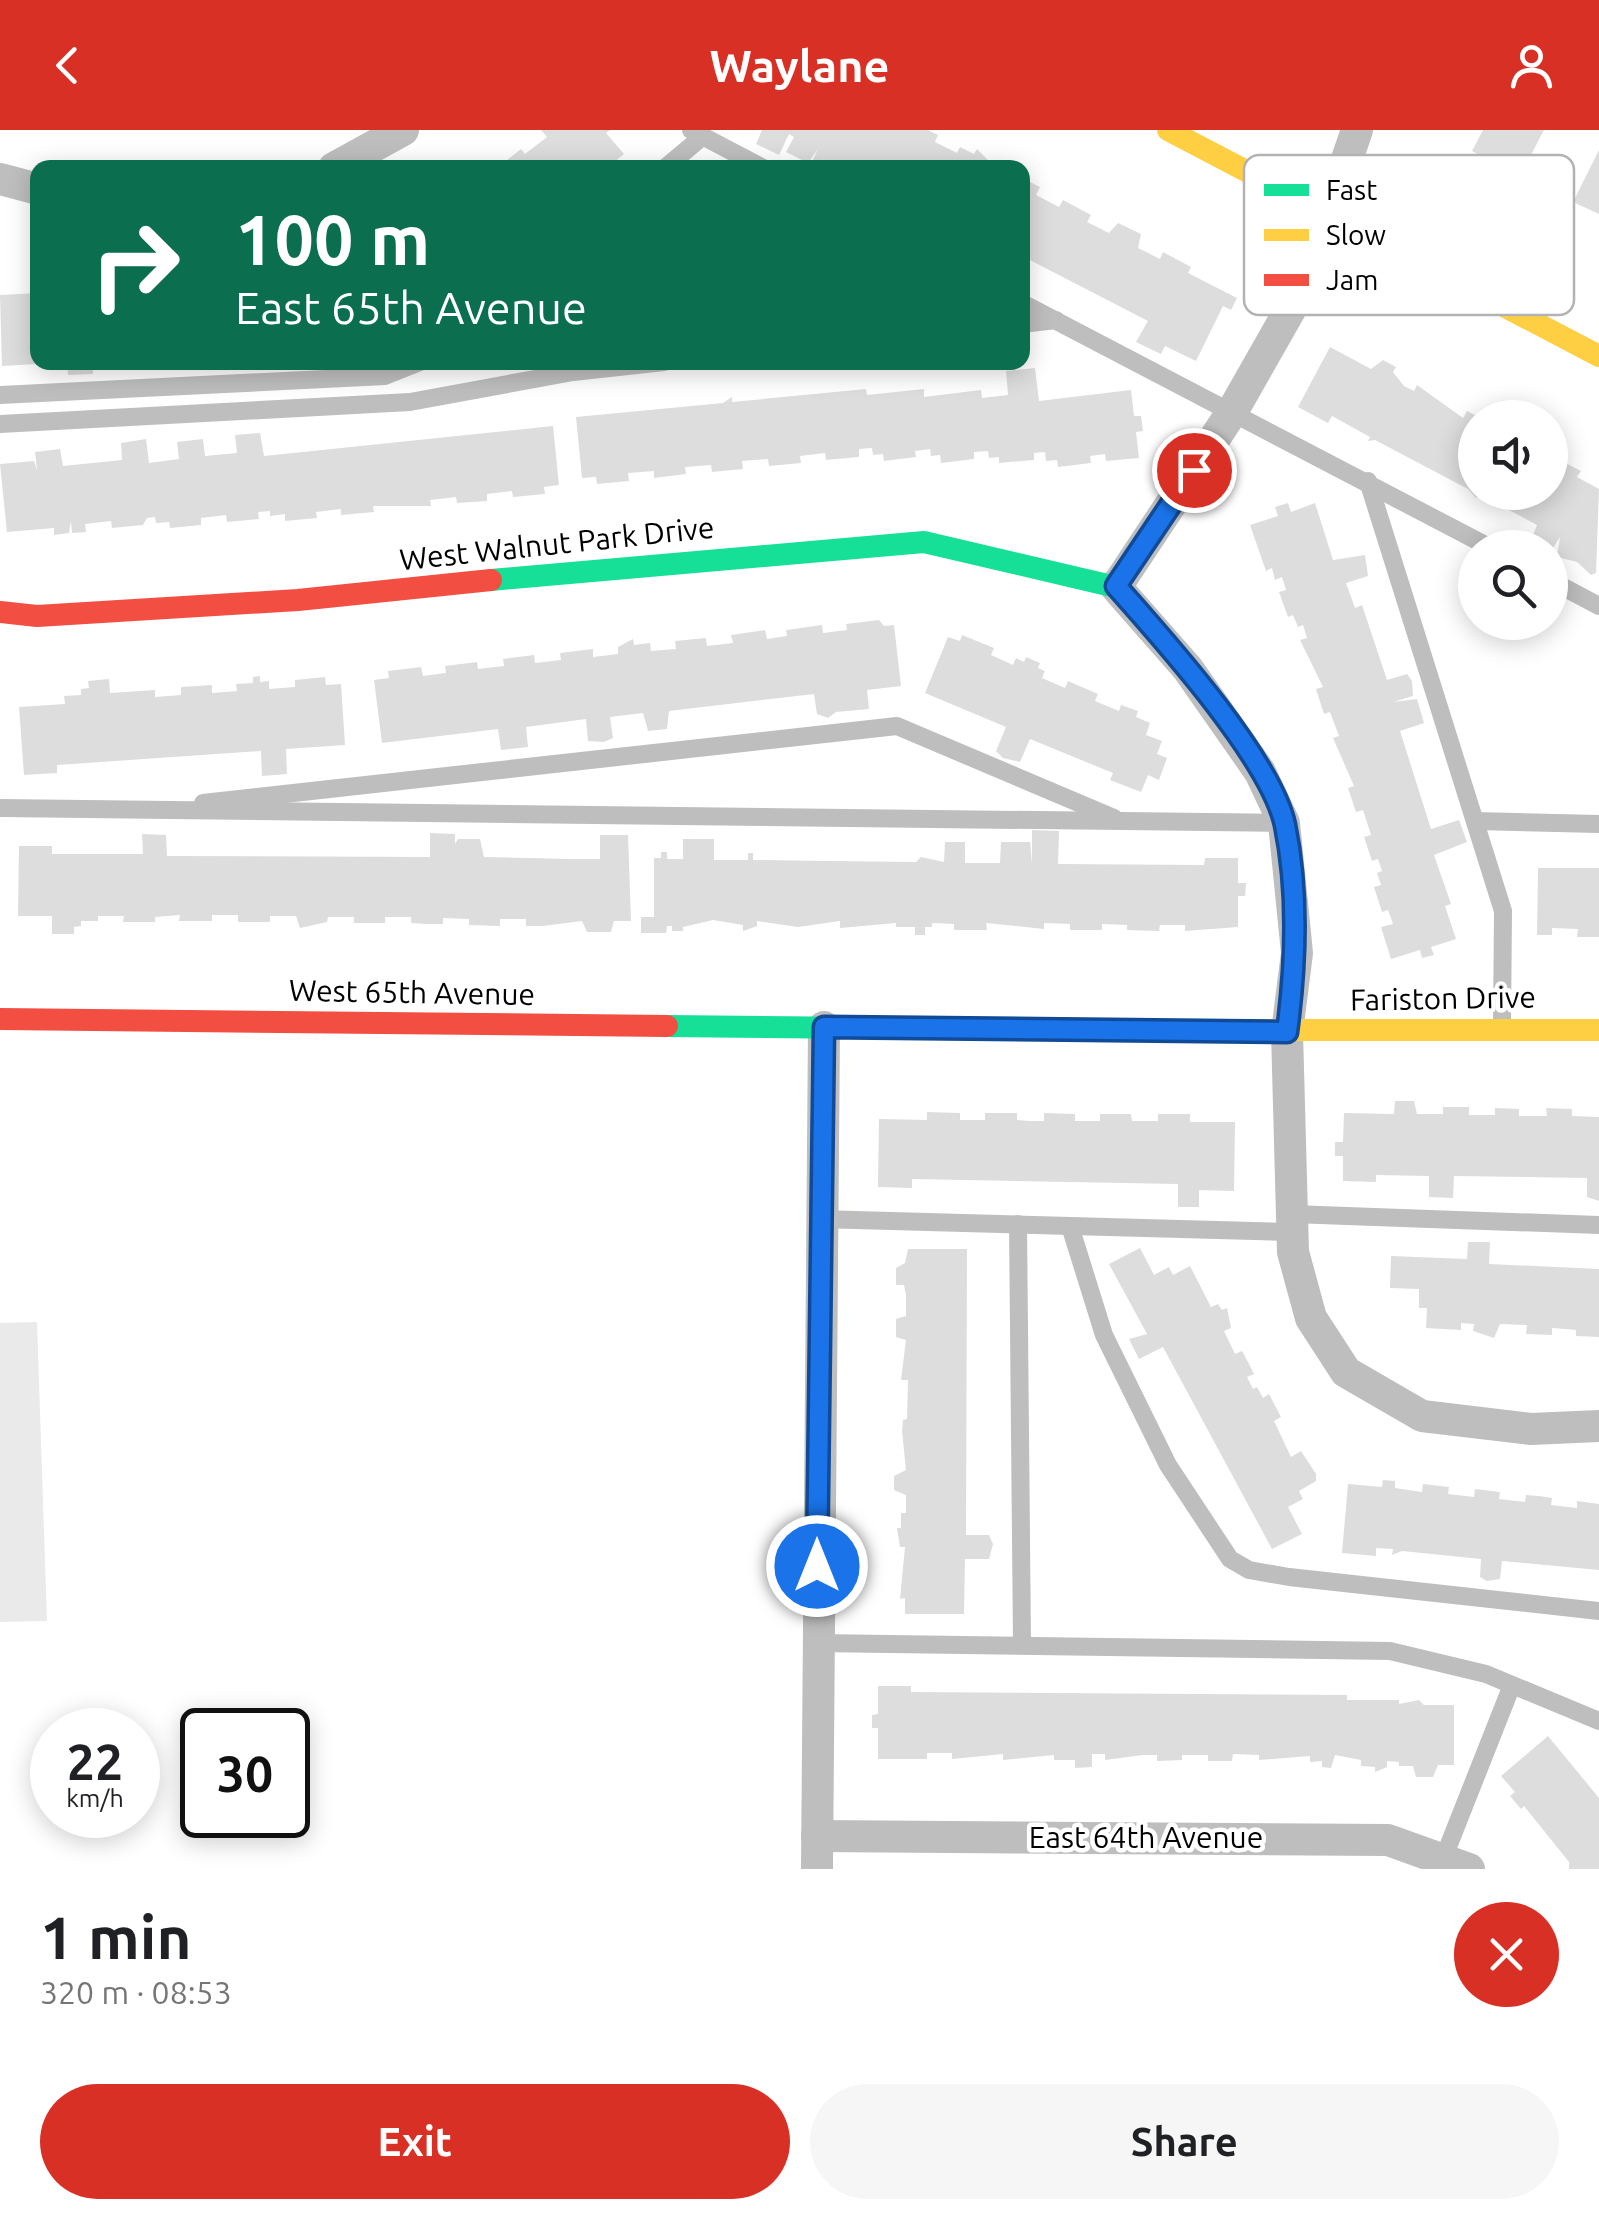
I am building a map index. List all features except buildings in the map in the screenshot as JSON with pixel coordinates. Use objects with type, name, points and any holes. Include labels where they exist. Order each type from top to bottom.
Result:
[{"type":"main road","points":[[1168,130],[1244,169]]},
{"type":"main road","points":[[1522,315],[1599,356]]},
{"type":"main road","name":"West Walnut Park Drive","points":[[0,612],[36,616],[298,600],[720,557],[924,542],[1116,586]]},
{"type":"main road","name":"West 65th Avenue","points":[[0,1020],[1287,1032]]},
{"type":"main road","name":"Fariston Drive","points":[[1287,1032],[1502,1027],[1599,1030]]},
{"type":"street","points":[[349,160],[403,130]]},
{"type":"street","points":[[1348,155],[1357,130]]},
{"type":"street","points":[[0,178],[30,187]]},
{"type":"street","points":[[1287,315],[1232,412],[1116,586],[1188,669],[1260,772],[1284,822],[1297,953],[1287,1032],[1292,1223],[1311,1318],[1346,1372],[1422,1416],[1531,1429],[1599,1426]]},
{"type":"street","points":[[817,1869],[819,1220],[824,1027]]},
{"type":"street","name":"East 64th Avenue","points":[[817,1836],[1388,1840],[1457,1863]]},
{"type":"lane","points":[[672,160],[697,133],[748,160]]},
{"type":"lane","points":[[1030,307],[1458,530]]},
{"type":"lane","points":[[1030,323],[1056,320]]},
{"type":"lane","points":[[0,396],[385,376],[400,370]]},
{"type":"lane","points":[[0,424],[410,402],[591,370]]},
{"type":"lane","points":[[1368,481],[1503,911],[1502,1027]]},
{"type":"lane","points":[[1568,590],[1599,606]]},
{"type":"lane","points":[[132,811],[896,726],[1124,822]]},
{"type":"lane","points":[[0,808],[1284,822]]},
{"type":"lane","points":[[1475,821],[1599,824]]},
{"type":"lane","points":[[819,1220],[1070,1226],[1599,1225]]},
{"type":"lane","points":[[1018,1224],[1022,1644]]},
{"type":"lane","points":[[1070,1226],[1104,1335],[1168,1465],[1230,1558],[1249,1570],[1289,1577],[1599,1612]]},
{"type":"lane","points":[[817,1643],[1390,1651],[1512,1685],[1599,1721]]},
{"type":"lane","points":[[1457,1863],[1512,1685]]},
{"type":"shaded area","points":[[37,1322],[47,1621],[0,1622],[0,1323]]},
{"type":"traffic: fast","points":[[491,580],[924,542],[1116,587]]},
{"type":"traffic: fast","points":[[667,1026],[1073,1030]]},
{"type":"traffic: slow","points":[[1168,130],[1244,170]]},
{"type":"traffic: slow","points":[[1521,315],[1599,356]]},
{"type":"traffic: slow","points":[[1073,1030],[1599,1030]]},
{"type":"traffic: jam","points":[[0,612],[37,616],[298,600],[491,580]]},
{"type":"traffic: jam","points":[[0,1019],[667,1026]]},
{"type":"route","points":[[817,1566],[824,1027],[1287,1032],[1297,953],[1284,822],[1260,772],[1188,669],[1116,586],[1194,470]]}]
